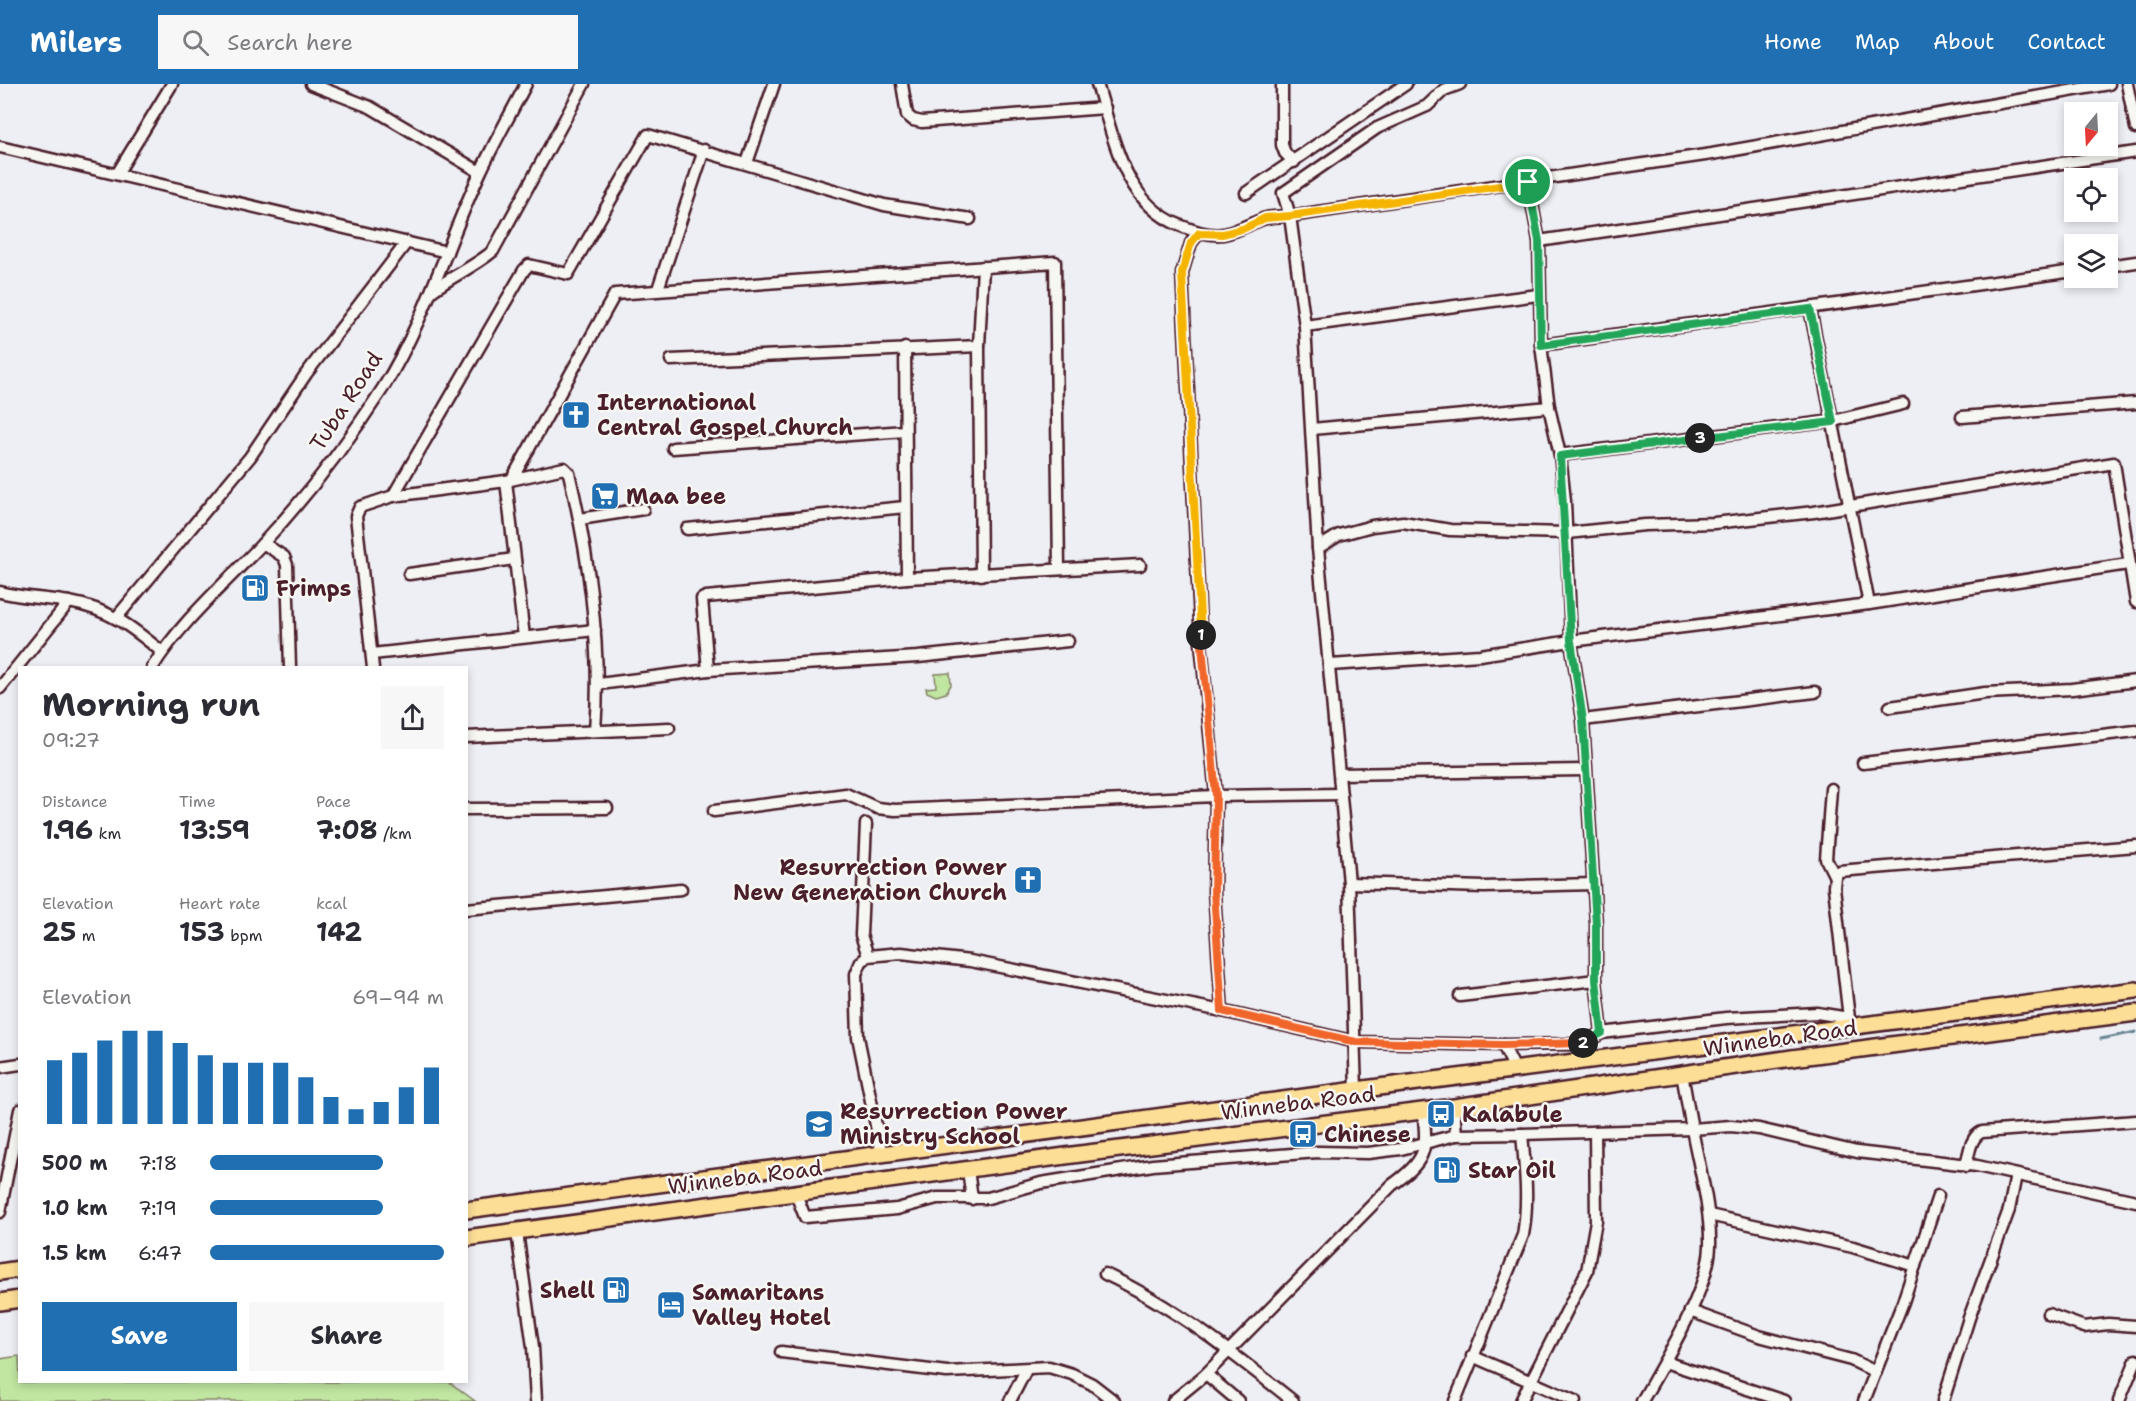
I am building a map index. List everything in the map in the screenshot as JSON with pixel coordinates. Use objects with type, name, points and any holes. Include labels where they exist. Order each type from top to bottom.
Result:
[{"type":"highway","name":"Winneba Road","points":[[468,1210],[1356,1090],[1792,1034],[1850,1023],[2136,990]]},
{"type":"highway","name":"Winneba Road","points":[[468,1238],[1149,1145],[1454,1107],[1792,1058],[2136,1013]]},
{"type":"highway","points":[[1792,1034],[1789,1044],[1792,1058]]},
{"type":"highway","points":[[0,1272],[18,1269]]},
{"type":"highway","points":[[0,1302],[18,1299]]},
{"type":"street","points":[[117,174],[172,84]]},
{"type":"street","points":[[311,84],[323,86],[370,107],[480,172]]},
{"type":"street","name":"Tuba Road","points":[[153,666],[162,652],[205,603],[263,543],[313,486],[384,387],[431,291],[480,172],[526,84]]},
{"type":"street","points":[[431,291],[456,273],[475,266],[493,251],[584,84]]},
{"type":"street","points":[[747,163],[774,84]]},
{"type":"street","points":[[902,84],[907,115],[913,120],[922,122],[1105,108]]},
{"type":"street","points":[[1097,84],[1135,191],[1149,208],[1199,233],[1223,234],[1245,228],[1265,218],[1712,154],[2109,84]]},
{"type":"street","points":[[1282,84],[1282,146],[1294,162]]},
{"type":"street","points":[[1245,193],[1294,162],[1406,84]]},
{"type":"street","points":[[1356,1090],[1349,884],[1318,548],[1305,326],[1290,216],[1283,201],[1283,193],[1287,188],[1377,128],[1427,106],[1455,84]]},
{"type":"street","points":[[2127,84],[2136,128]]},
{"type":"street","points":[[393,496],[524,270],[529,265],[568,274],[648,135],[884,205],[970,219]]},
{"type":"street","points":[[0,147],[447,252]]},
{"type":"street","points":[[658,289],[704,150]]},
{"type":"street","points":[[1539,241],[2136,152]]},
{"type":"street","points":[[1528,182],[1539,241],[1538,295],[1541,345],[1549,407],[1560,456],[1567,533],[1571,641],[1583,720],[1594,884],[1596,980],[1602,1033]]},
{"type":"street","points":[[1199,233],[1191,243],[1182,273],[1202,643],[1216,796],[1214,892],[1222,1011]]},
{"type":"street","points":[[117,617],[250,457],[306,374],[407,242]]},
{"type":"street","points":[[524,637],[514,559],[509,480],[610,299],[615,294],[658,289],[1055,262],[1059,569]]},
{"type":"street","points":[[2118,265],[2136,262]]},
{"type":"street","points":[[981,574],[979,345],[983,267]]},
{"type":"street","points":[[1541,345],[2064,272]]},
{"type":"street","points":[[1305,326],[1538,295]]},
{"type":"street","points":[[1810,309],[1869,604]]},
{"type":"street","points":[[671,360],[979,345]]},
{"type":"street","points":[[905,348],[907,579]]},
{"type":"street","points":[[1962,417],[2136,403]]},
{"type":"street","points":[[1560,456],[1833,422],[1903,404]]},
{"type":"street","points":[[1312,429],[1549,407]]},
{"type":"street","points":[[673,448],[905,431]]},
{"type":"street","points":[[1318,548],[1339,535],[1372,526],[1403,522],[1450,530],[1567,533],[1645,525],[1714,523],[1849,507],[2114,463],[2128,564],[2136,602]]},
{"type":"street","points":[[373,666],[356,516],[363,504],[393,496],[509,480],[559,467],[568,470],[580,519],[595,630],[599,684],[596,730]]},
{"type":"street","points":[[687,529],[905,507]]},
{"type":"street","points":[[580,519],[643,509]]},
{"type":"street","points":[[263,543],[284,557],[287,565],[290,666]]},
{"type":"street","points":[[409,574],[514,559]]},
{"type":"street","points":[[1330,665],[1480,655],[1571,641],[1869,604],[2128,564]]},
{"type":"street","points":[[708,669],[701,609],[702,599],[706,597],[907,579],[1140,565]]},
{"type":"street","points":[[0,591],[39,600],[69,602],[117,617],[162,652]]},
{"type":"street","points":[[0,688],[69,602]]},
{"type":"street","points":[[372,654],[595,630]]},
{"type":"street","points":[[599,684],[708,669],[918,657],[1068,641]]},
{"type":"street","points":[[1890,707],[1985,693],[2072,689],[2136,681]]},
{"type":"street","points":[[1583,720],[1815,692]]},
{"type":"street","points":[[468,737],[669,728]]},
{"type":"street","points":[[1863,763],[2136,731]]},
{"type":"street","points":[[1340,774],[1585,770]]},
{"type":"street","points":[[882,1155],[858,1037],[856,974],[861,962],[868,956],[902,953],[970,961],[1222,1011],[1356,1042],[1582,1044],[1602,1033],[1726,1018],[1817,1013],[1850,1023],[1835,877],[1826,859],[1831,789]]},
{"type":"street","points":[[714,812],[846,794],[877,808],[895,810],[1216,796],[1341,794]]},
{"type":"street","points":[[468,809],[606,808]]},
{"type":"street","points":[[866,824],[861,935],[868,956]]},
{"type":"street","points":[[1835,877],[1839,871],[1848,868],[2136,846]]},
{"type":"street","points":[[1349,884],[1484,887],[1594,884]]},
{"type":"street","points":[[468,909],[681,889]]},
{"type":"street","points":[[1460,996],[1596,980]]},
{"type":"street","points":[[1503,1045],[1516,1071]]},
{"type":"street","points":[[0,1067],[18,1064]]},
{"type":"street","points":[[1642,1401],[1665,1362],[1690,1311],[1706,1270],[1710,1249],[1709,1215],[1682,1074]]},
{"type":"street","points":[[1454,1107],[1456,1136]]},
{"type":"street","points":[[1173,1401],[1206,1374],[1392,1185],[1409,1173],[1427,1141],[1423,1110]]},
{"type":"street","points":[[0,1212],[18,1120]]},
{"type":"street","points":[[1966,1166],[1972,1142],[1976,1134],[1982,1132],[2136,1121]]},
{"type":"street","points":[[796,1194],[805,1217],[897,1209],[937,1198],[988,1198],[1041,1183],[1152,1165],[1317,1152],[1368,1153],[1401,1149],[1427,1141],[1456,1136],[1731,1126],[1759,1129],[1857,1152],[2016,1174],[2136,1202]]},
{"type":"street","points":[[1521,1401],[1587,1271],[1596,1221],[1595,1132]]},
{"type":"street","points":[[1455,1401],[1523,1235],[1527,1216],[1527,1183],[1522,1134]]},
{"type":"street","points":[[1149,1145],[1152,1165]]},
{"type":"street","points":[[968,1170],[972,1199]]},
{"type":"street","points":[[1943,1401],[2009,1210],[2016,1174]]},
{"type":"street","points":[[1864,1401],[1915,1266],[1938,1196]]},
{"type":"street","points":[[1709,1215],[1853,1247],[1915,1266]]},
{"type":"street","points":[[517,1232],[533,1347],[536,1401]]},
{"type":"street","points":[[1105,1274],[1154,1298],[1228,1350],[1293,1401]]},
{"type":"street","points":[[1690,1311],[1759,1336],[1851,1360],[1876,1372]]},
{"type":"street","points":[[2048,1314],[2084,1327],[2108,1324],[2136,1326]]},
{"type":"street","points":[[781,1352],[947,1372],[1026,1370],[1049,1367],[1072,1374],[1092,1384],[1113,1401]]},
{"type":"street","points":[[1472,1356],[1575,1401]]},
{"type":"street","points":[[2119,1401],[2136,1360]]},
{"type":"street","points":[[1665,1362],[1784,1401]]},
{"type":"street","points":[[1010,1401],[1026,1370]]},
{"type":"street","points":[[1206,1374],[1238,1401]]},
{"type":"green space","points":[[950,673],[951,685],[946,693],[936,696],[927,692],[926,688],[936,687],[935,674]]},
{"type":"green space","points":[[18,1356],[18,1383],[450,1383],[475,1401],[0,1401],[0,1359]]},
{"type":"waterway","points":[[2101,1039],[2136,1032]]},
{"type":"place","name":"International Central Gospel Church","points":[[576,415]]},
{"type":"place","name":"Maa bee","points":[[605,496]]},
{"type":"place","name":"Frimps","points":[[255,588]]},
{"type":"place","name":"Resurrection Power New Generation Church","points":[[1028,880]]},
{"type":"place","name":"Kalabule","points":[[1441,1114]]},
{"type":"place","name":"Resurrection Power Ministry School","points":[[819,1124]]},
{"type":"place","name":"Chinese","points":[[1303,1134]]},
{"type":"place","name":"Star Oil","points":[[1447,1170]]},
{"type":"place","name":"Shell","points":[[616,1290]]},
{"type":"place","name":"Samaritans Valley Hotel","points":[[671,1305]]},
{"type":"route","points":[[1528,182],[1539,241],[1538,295],[1541,345],[1810,309],[1833,422],[1560,456],[1567,533],[1572,655],[1583,720],[1585,782],[1596,924],[1596,980],[1602,1033],[1582,1044],[1356,1042],[1222,1011],[1214,892],[1216,796],[1202,643],[1186,385],[1182,273],[1191,243],[1199,233],[1223,234],[1245,228],[1265,218],[1528,182]]}]
